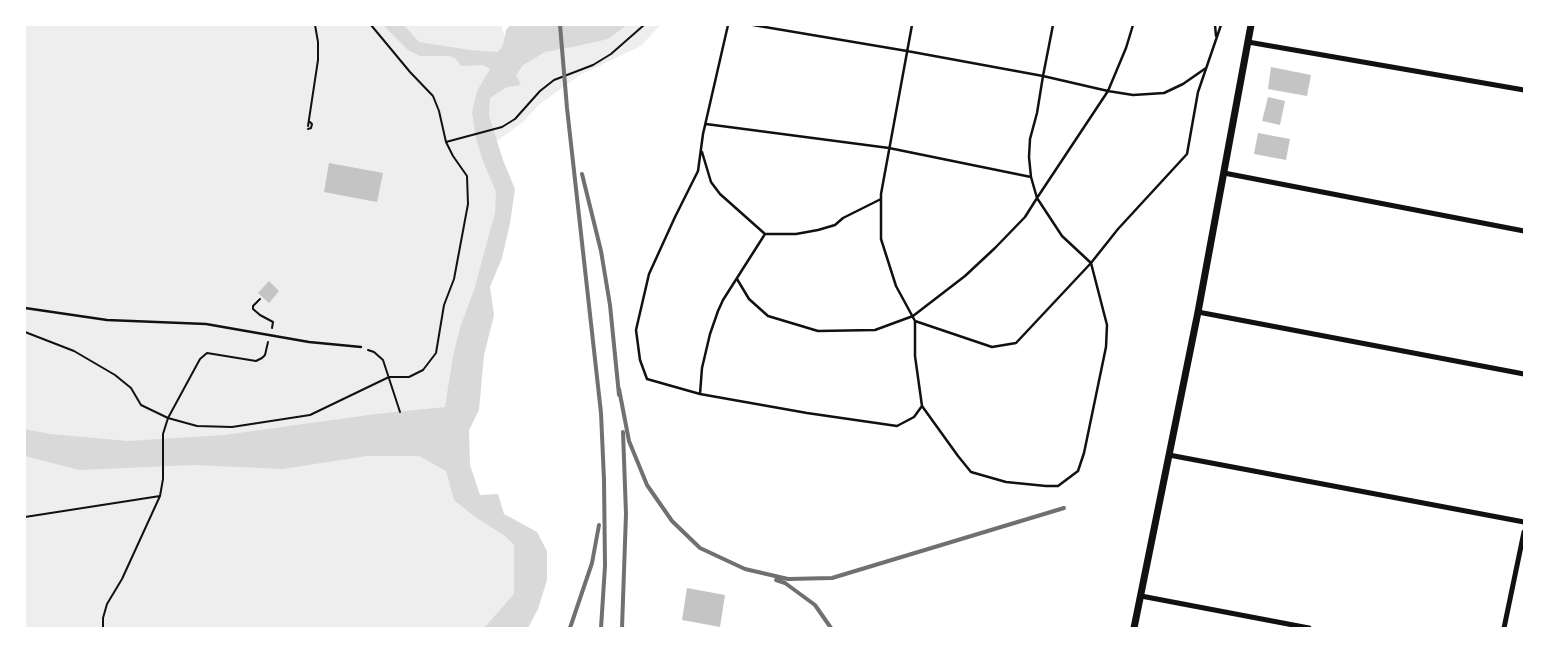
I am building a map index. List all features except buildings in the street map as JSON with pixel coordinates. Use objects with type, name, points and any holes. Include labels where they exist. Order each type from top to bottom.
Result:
[{"type":"street","points":[[1134,628],[1198,312],[1251,25]]},
{"type":"street","points":[[1248,42],[1524,90]]},
{"type":"street","points":[[1224,174],[1524,231]]},
{"type":"street","points":[[1198,312],[1524,374]]},
{"type":"street","points":[[1168,454],[1524,522]]},
{"type":"street","points":[[1504,628],[1524,532]]},
{"type":"street","points":[[1141,596],[1310,628]]},
{"type":"lane","points":[[728,25],[706,124],[698,171],[649,274],[636,330],[640,360],[647,380],[700,394],[807,413],[897,426],[914,417],[922,406]]},
{"type":"lane","points":[[753,25],[1043,76],[1133,95],[1164,93],[1183,84],[1206,68]]},
{"type":"lane","points":[[912,25],[881,199],[881,239],[896,286],[915,320],[915,356],[922,406],[972,472],[1006,482],[1058,486],[1078,471],[1084,453],[1106,347],[1107,325],[1092,263],[1062,236],[1037,198],[1031,177],[1030,139],[1037,114],[1054,25]]},
{"type":"lane","points":[[737,279],[749,299],[768,316],[818,331],[875,330],[913,316],[965,276],[1025,217],[1108,91],[1126,48],[1133,25]]},
{"type":"lane","points":[[1214,25],[1216,37]]},
{"type":"lane","points":[[915,320],[992,347],[1016,343],[1092,263],[1118,230],[1187,154],[1198,92],[1220,25]]},
{"type":"lane","points":[[706,124],[889,148],[1031,177]]},
{"type":"lane","points":[[701,150],[710,182],[720,194],[764,234],[796,234],[835,225],[843,218],[881,199]]},
{"type":"lane","points":[[700,394],[702,368],[710,334],[723,300],[764,234]]},
{"type":"lane","points":[[25,308],[107,320],[206,324],[309,342],[361,347]]},
{"type":"path","points":[[308,128],[318,60],[318,42],[315,25]]},
{"type":"path","points":[[25,332],[74,351],[107,370],[131,388],[140,404],[168,418],[197,426],[232,427],[310,415],[389,377],[409,376],[423,370],[436,353],[444,305],[454,279],[468,204],[467,176],[446,142],[439,111],[433,96],[410,72],[371,25]]},
{"type":"path","points":[[446,142],[502,127],[515,119],[540,91],[554,80],[593,64],[611,54],[644,25]]},
{"type":"path","points":[[103,628],[103,618],[107,604],[122,579],[160,496],[163,479],[163,434],[168,418],[200,359],[206,353],[256,360],[265,355],[273,322],[253,309],[253,306],[260,299]]},
{"type":"path","points":[[361,347],[374,352],[383,360],[400,412]]},
{"type":"path","points":[[25,517],[160,496]]},
{"type":"shaded area","points":[[25,25],[501,25],[510,52],[560,25],[660,25],[641,46],[580,75],[540,104],[523,122],[493,144],[511,197],[464,356],[463,494],[532,543],[517,628],[25,628]]},
{"type":"shaded area","points":[[383,25],[404,25],[419,42],[470,50],[498,52],[503,45],[506,30],[510,25],[627,25],[608,39],[545,52],[523,65],[516,75],[521,85],[507,87],[490,98],[489,116],[503,160],[515,189],[502,258],[490,287],[494,315],[484,355],[479,410],[469,430],[470,465],[480,495],[498,494],[504,514],[537,532],[547,551],[547,580],[538,609],[528,628],[484,628],[514,594],[514,545],[505,536],[474,516],[454,500],[446,471],[419,456],[367,456],[283,469],[194,465],[79,470],[25,456],[25,429],[50,434],[128,441],[224,435],[376,414],[445,407],[453,356],[460,328],[474,290],[495,213],[496,192],[476,138],[472,113],[477,91],[490,69],[483,65],[461,66],[456,59],[450,56],[420,56],[408,50]]},
{"type":"railway","points":[[560,25],[567,108],[601,413],[605,566],[601,628]]},
{"type":"railway","points":[[582,174],[601,251],[610,305],[619,395]]},
{"type":"railway","points":[[619,389],[629,441],[647,485],[672,521],[700,548],[745,569],[788,579],[832,578],[1064,508]]},
{"type":"railway","points":[[622,628],[626,514],[623,432]]},
{"type":"railway","points":[[570,628],[592,563],[599,525]]},
{"type":"railway","points":[[776,580],[785,583],[815,605],[831,628]]}]
